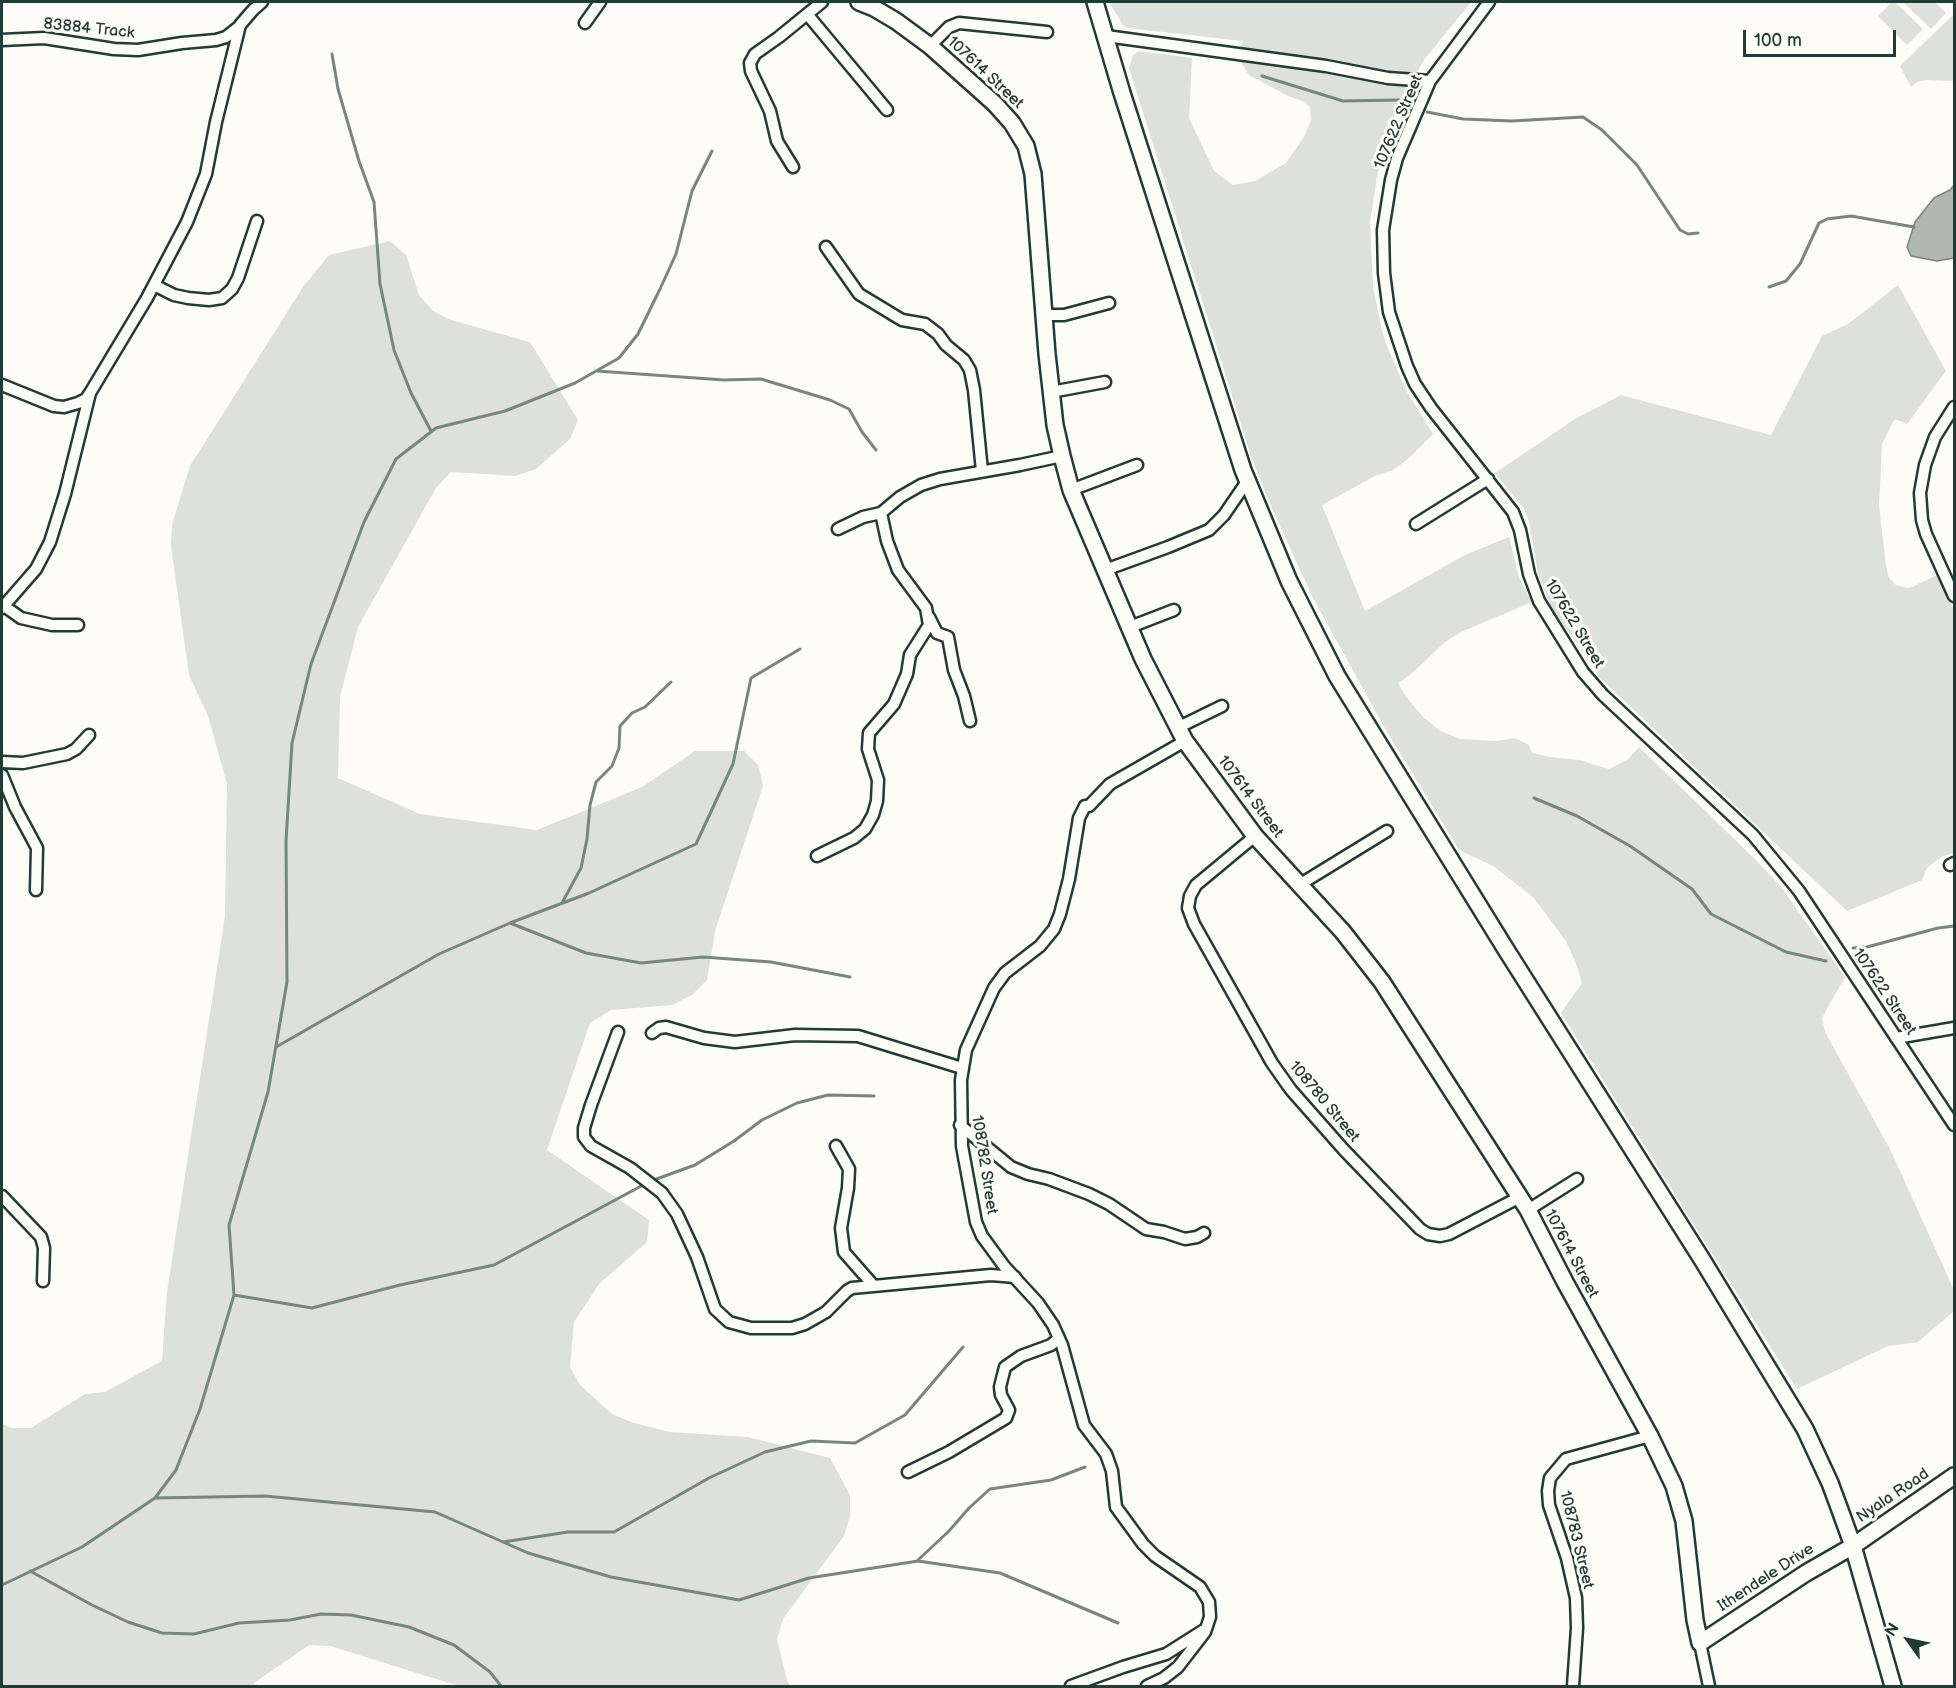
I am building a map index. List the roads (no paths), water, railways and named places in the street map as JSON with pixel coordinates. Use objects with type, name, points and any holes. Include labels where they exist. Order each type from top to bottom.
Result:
[{"type":"street","points":[[2,385],[54,406],[64,407],[82,401],[90,393],[154,285],[187,222],[206,174],[216,122],[240,25],[262,2]]},
{"type":"street","points":[[585,23],[600,2]]},
{"type":"street","points":[[794,167],[777,141],[770,111],[751,71],[750,63],[755,54],[822,2]]},
{"type":"street","name":"107614 Street","points":[[859,2],[875,5],[930,46],[995,104],[1012,123],[1026,146],[1035,187],[1051,392],[1062,456],[1071,490],[1148,668],[1181,734],[1255,836],[1343,932],[1382,982],[1528,1210],[1650,1436],[1674,1486],[1684,1521],[1694,1610],[1709,1686]]},
{"type":"street","points":[[1095,2],[1122,93],[1248,480],[1289,581],[1337,676],[1505,948],[1643,1164],[1805,1429],[1830,1483],[1852,1546],[1893,1686]]},
{"type":"street","name":"107622 Street","points":[[1489,2],[1430,81],[1404,141],[1391,180],[1383,230],[1386,294],[1400,347],[1415,384],[1448,432],[1514,512],[1520,530],[1528,574],[1539,601],[1583,672],[1603,695],[1753,835],[1799,891],[1954,1125]]},
{"type":"street","points":[[807,14],[887,110]]},
{"type":"street","points":[[930,46],[949,27],[960,23],[1047,32]]},
{"type":"street","name":"83884 Track","points":[[2,40],[44,38],[114,49],[138,50],[182,42],[216,40],[226,37],[240,25]]},
{"type":"street","points":[[1106,36],[1326,66],[1388,78],[1430,81]]},
{"type":"street","points":[[154,285],[174,295],[188,298],[209,300],[222,298],[232,289],[238,278],[257,221]]},
{"type":"street","points":[[826,247],[859,294],[902,320],[926,324],[964,360],[970,370],[974,390],[982,471]]},
{"type":"street","points":[[1044,315],[1064,315],[1109,303]]},
{"type":"street","points":[[1051,392],[1105,382]]},
{"type":"street","points":[[78,625],[52,625],[21,618],[3,607],[36,569],[50,542],[65,494],[90,393]]},
{"type":"street","points":[[1954,407],[1935,437],[1925,465],[1920,493],[1922,520],[1926,534],[1954,596]]},
{"type":"street","points":[[838,529],[863,517],[881,513],[900,496],[921,485],[940,479],[1062,456]]},
{"type":"street","points":[[1071,490],[1137,465]]},
{"type":"street","points":[[1416,524],[1488,479]]},
{"type":"street","points":[[1105,570],[1168,548],[1209,530],[1224,515],[1248,480]]},
{"type":"street","points":[[881,513],[886,541],[898,570],[920,600],[937,633],[948,637],[954,670],[970,721]]},
{"type":"street","points":[[1130,627],[1174,610]]},
{"type":"street","points":[[817,856],[854,838],[865,829],[873,815],[877,801],[878,780],[868,749],[869,733],[894,704],[907,674],[910,656],[929,625],[928,615]]},
{"type":"street","points":[[1181,734],[1222,706]]},
{"type":"street","name":"108782 Street","points":[[1181,734],[1110,784],[1089,806],[1085,806],[1079,818],[1069,879],[1054,929],[1040,946],[1000,979],[966,1050],[962,1068],[960,1125],[964,1160],[976,1221],[982,1236],[1004,1266],[1038,1303],[1053,1325],[1059,1338],[1084,1425],[1106,1454],[1112,1471],[1116,1507],[1143,1544],[1155,1556],[1200,1587],[1209,1602],[1210,1617],[1206,1628]]},
{"type":"street","points":[[2,762],[23,763],[67,753],[76,749],[89,735]]},
{"type":"street","points":[[2,775],[15,807],[37,848],[36,890]]},
{"type":"street","points":[[1299,885],[1387,831]]},
{"type":"street","name":"108780 Street","points":[[1255,836],[1196,885],[1190,896],[1188,908],[1194,924],[1272,1063],[1291,1090],[1344,1150],[1420,1229],[1428,1234],[1440,1236],[1449,1234],[1518,1197]]},
{"type":"street","points":[[652,1033],[662,1026],[704,1038],[735,1042],[795,1035],[858,1036],[962,1068]]},
{"type":"street","points":[[1896,1038],[1954,1028]]},
{"type":"street","points":[[618,1032],[591,1105],[584,1128],[584,1137],[591,1146],[638,1174],[662,1193],[677,1214],[697,1257],[715,1309],[721,1317],[733,1324],[752,1328],[792,1328],[805,1324],[826,1312],[849,1289],[991,1275],[1015,1277]]},
{"type":"street","points":[[960,1125],[1011,1167],[1089,1194],[1146,1228],[1185,1239],[1204,1233]]},
{"type":"street","points":[[836,1146],[849,1169],[841,1228],[844,1252],[873,1285]]},
{"type":"street","points":[[1528,1210],[1577,1179]]},
{"type":"street","points":[[2,1196],[41,1237],[44,1248],[43,1281]]},
{"type":"street","points":[[908,1472],[949,1452],[1006,1418],[1008,1410],[1000,1387],[1005,1368],[1021,1356],[1051,1345],[1059,1338]]},
{"type":"street","name":"108783 Street","points":[[1573,1686],[1577,1628],[1576,1598],[1549,1505],[1550,1478],[1566,1459],[1650,1436]]},
{"type":"street","name":"Nyala Road","points":[[1852,1546],[1954,1476]]},
{"type":"street","name":"Ithendele Drive","points":[[1701,1643],[1806,1573],[1852,1546]]},
{"type":"street","points":[[1071,1686],[1166,1654],[1206,1628]]},
{"type":"street","points":[[1147,1686],[1164,1678],[1178,1667],[1206,1628]]},
{"type":"waterway","points":[[332,54],[338,89],[359,161],[374,202],[380,284],[394,350],[411,393],[431,431]]},
{"type":"waterway","points":[[1262,76],[1343,101],[1399,100]]},
{"type":"waterway","points":[[1427,112],[1463,119],[1512,121],[1583,117],[1602,130],[1637,165],[1680,230],[1688,234],[1698,233]]},
{"type":"waterway","points":[[2,1585],[82,1547],[155,1498],[176,1470],[200,1409],[234,1295],[229,1225],[268,1092],[287,982],[286,841],[292,743],[311,664],[364,522],[396,459],[436,428],[505,411],[575,383],[619,358],[638,334],[676,254],[692,191],[712,151]]},
{"type":"waterway","points":[[1769,287],[1786,281],[1800,264],[1819,223],[1827,219],[1851,216],[1914,227]]},
{"type":"waterway","points":[[597,371],[724,380],[761,379],[830,400],[849,409],[876,450]]},
{"type":"waterway","points":[[276,1047],[439,954],[510,923],[589,893],[696,844],[733,764],[751,678],[800,649]]},
{"type":"waterway","points":[[562,903],[581,868],[587,839],[590,805],[596,782],[612,766],[619,748],[620,726],[632,713],[645,707],[671,682]]},
{"type":"waterway","points":[[1534,798],[1577,816],[1630,846],[1692,889],[1711,914],[1786,952],[1826,961]]},
{"type":"waterway","points":[[510,923],[586,953],[641,963],[703,957],[771,962],[850,977]]},
{"type":"waterway","points":[[1853,948],[1867,947],[1938,928],[1954,926]]},
{"type":"waterway","points":[[651,1181],[695,1165],[734,1141],[762,1120],[797,1103],[828,1095],[874,1096]]},
{"type":"waterway","points":[[234,1295],[312,1308],[400,1285],[494,1265],[645,1184]]},
{"type":"waterway","points":[[503,1542],[568,1532],[614,1532],[709,1478],[765,1452],[811,1441],[855,1443],[905,1415],[963,1347]]},
{"type":"waterway","points":[[918,1560],[990,1489],[1051,1480],[1085,1467]]},
{"type":"waterway","points":[[155,1498],[265,1496],[435,1512],[528,1553],[611,1577],[739,1600],[809,1578],[918,1561],[1000,1573],[1118,1623]]},
{"type":"waterway","points":[[30,1571],[128,1622],[162,1633],[194,1634],[239,1623],[290,1620],[321,1614],[351,1615],[409,1627],[454,1645],[490,1672],[501,1686]]}]
